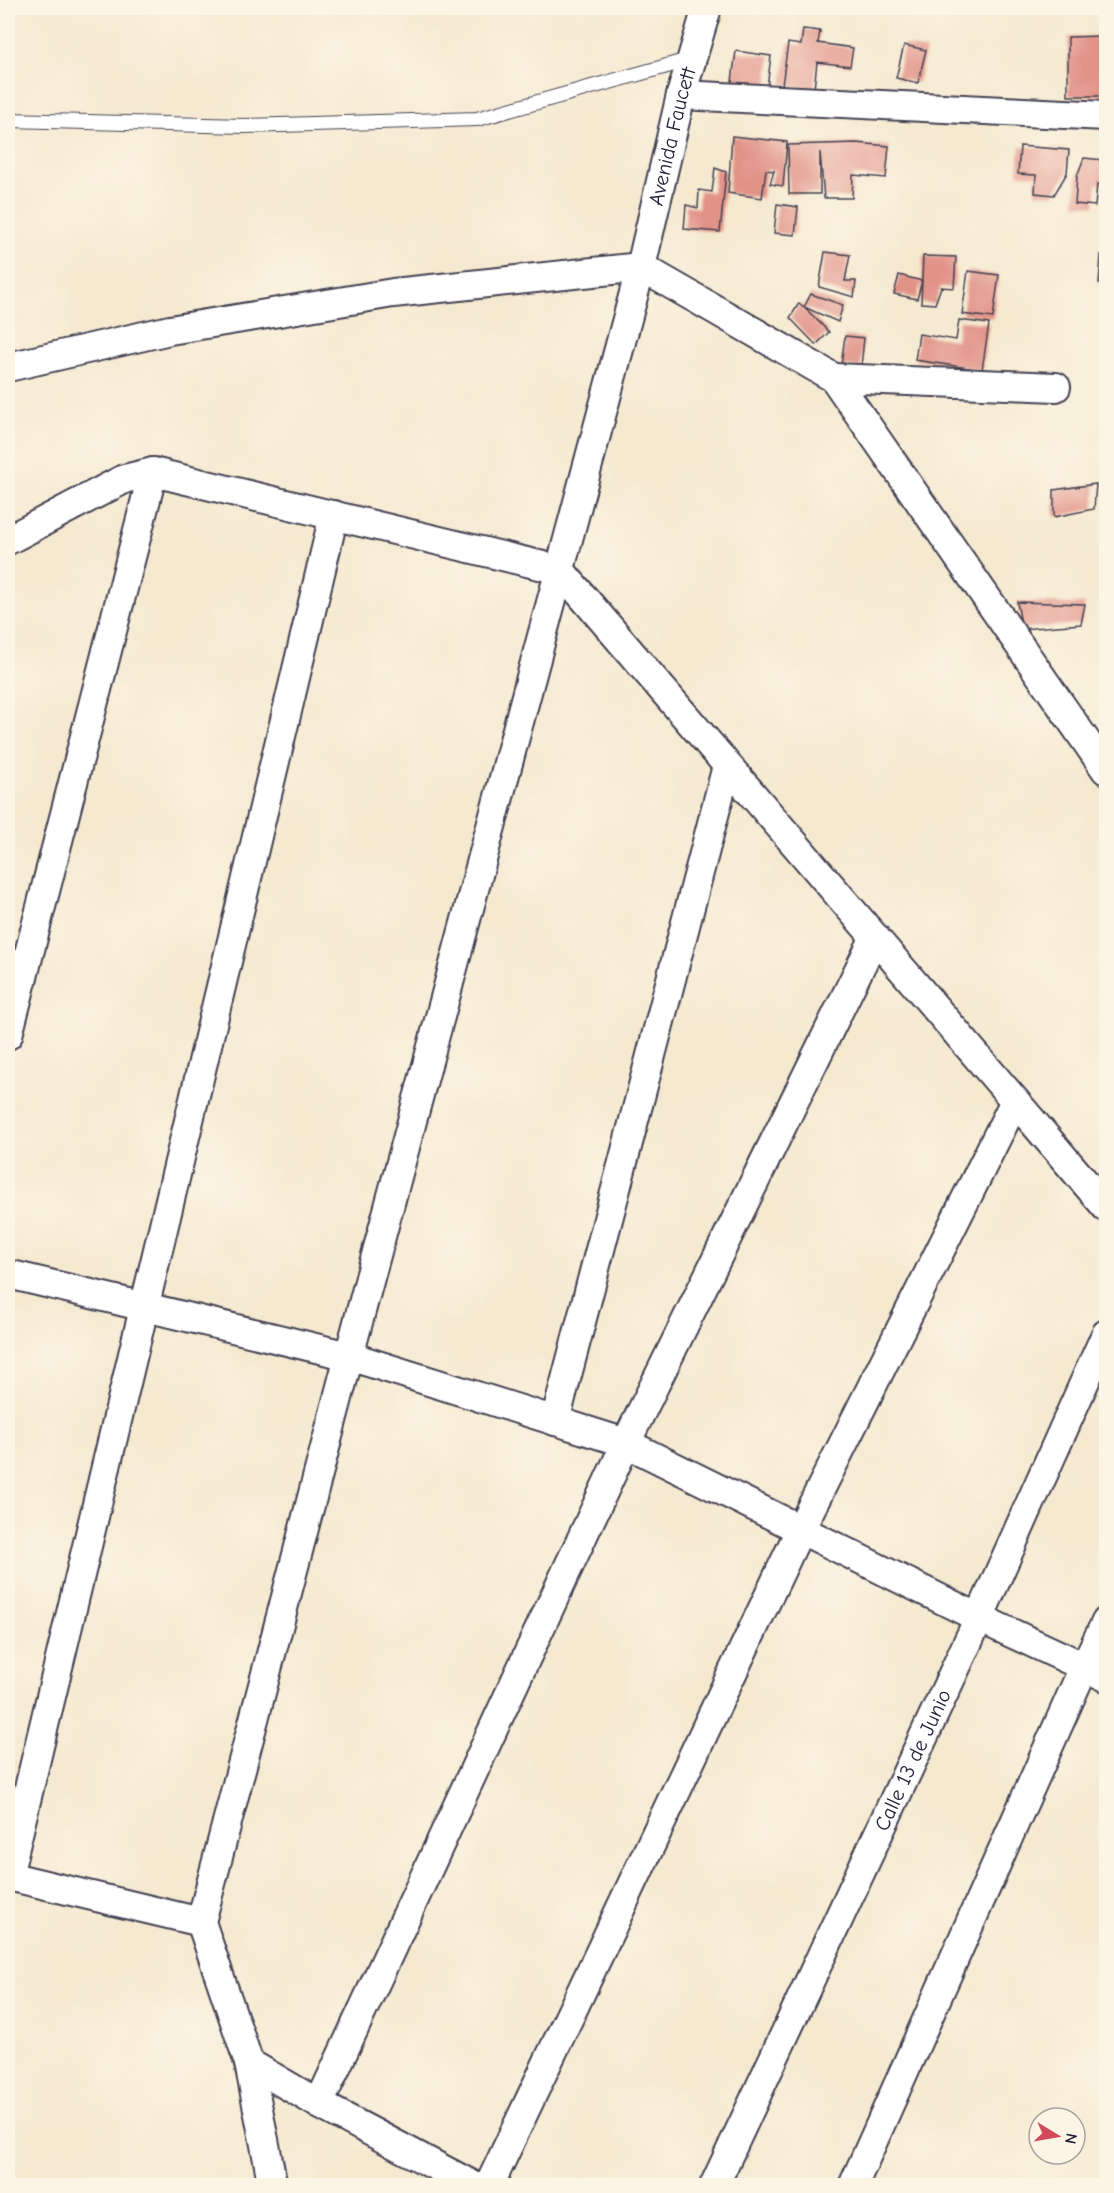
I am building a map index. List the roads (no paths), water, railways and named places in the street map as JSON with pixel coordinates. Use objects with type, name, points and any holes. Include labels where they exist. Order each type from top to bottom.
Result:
[{"type":"street","name":"Avenida Faucett","points":[[201,1922],[349,1356],[641,267],[681,95],[707,8]]},
{"type":"street","points":[[681,95],[1107,116]]},
{"type":"street","points":[[8,367],[170,330],[381,295],[641,267],[834,378],[1107,770]]},
{"type":"street","points":[[834,378],[1056,387]]},
{"type":"street","points":[[8,1035],[153,472]]},
{"type":"street","points":[[8,540],[124,479],[153,472],[560,570],[1107,1207]]},
{"type":"street","points":[[273,2186],[249,2063],[201,1922],[8,1876],[334,515]]},
{"type":"street","points":[[555,1421],[727,766]]},
{"type":"street","points":[[319,2104],[626,1443],[874,937]]},
{"type":"street","points":[[489,2186],[800,1530],[1015,1101]]},
{"type":"street","points":[[8,1274],[349,1356],[626,1443],[979,1618],[1095,1672]]},
{"type":"street","name":"Calle 13 de Junio","points":[[714,2186],[979,1618],[1107,1334]]},
{"type":"street","points":[[853,2186],[1095,1672],[1107,1622]]},
{"type":"street","points":[[249,2063],[319,2104],[474,2186]]},
{"type":"lane","points":[[8,120],[245,126],[477,119],[692,59]]}]
